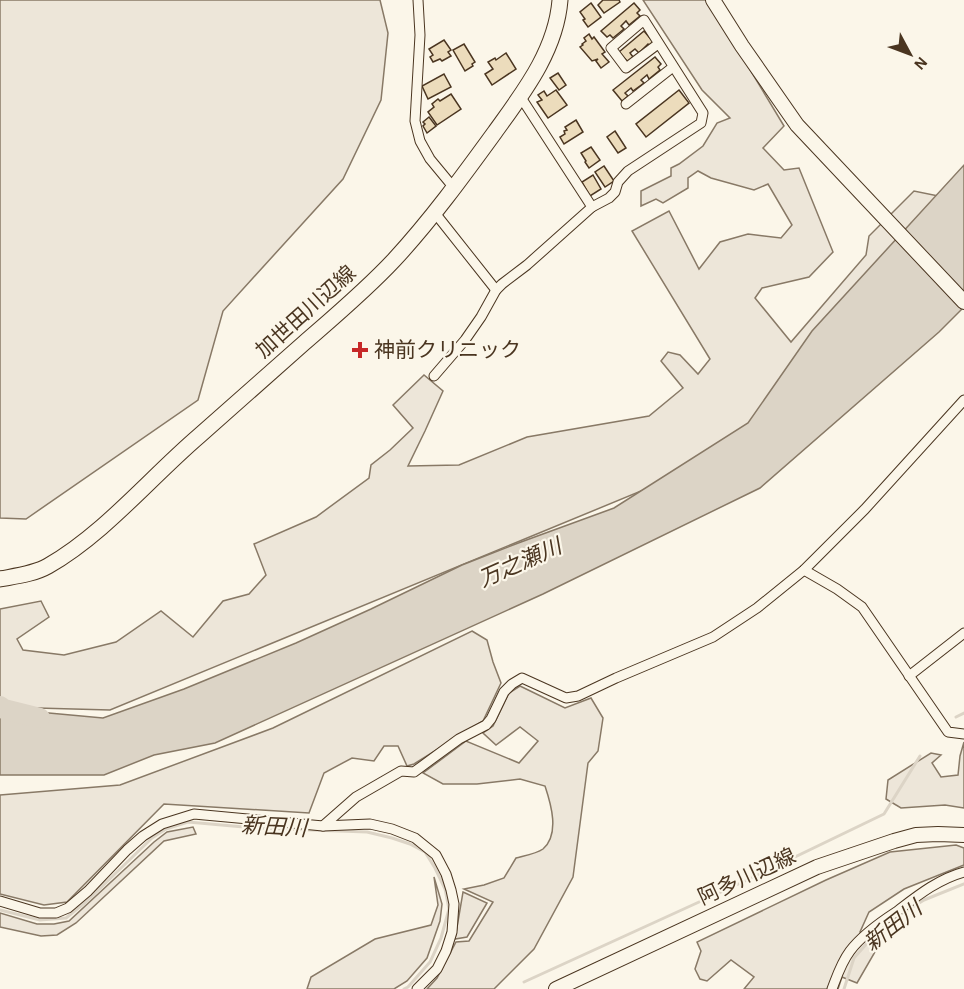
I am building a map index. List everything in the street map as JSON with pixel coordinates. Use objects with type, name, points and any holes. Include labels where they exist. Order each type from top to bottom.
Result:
[{"type":"main road","name":"加世田川辺線","points":[[0,579],[20,576],[46,567],[83,542],[196,438],[350,303],[394,260],[435,213],[531,80],[551,40],[560,0]]},
{"type":"main road","points":[[713,0],[797,125],[964,302]]},
{"type":"main road","name":"阿多川辺線","points":[[556,989],[817,867],[885,843],[916,835],[964,835]]},
{"type":"street","points":[[418,0],[420,35],[415,122],[420,141],[430,159],[454,188]]},
{"type":"street","points":[[434,376],[465,340],[496,290],[592,207],[609,198],[615,192],[618,182],[628,171],[701,123],[703,113],[644,20],[611,48],[626,68],[658,44]]},
{"type":"street","points":[[626,104],[673,67]]},
{"type":"street","points":[[520,96],[592,207]]},
{"type":"street","points":[[435,213],[496,290]]},
{"type":"street","points":[[323,826],[356,797],[401,771],[414,772],[459,739],[486,725],[504,692],[522,678],[566,698],[579,696],[713,637],[757,609],[804,570],[865,509],[964,399]]},
{"type":"street","points":[[804,570],[862,607],[948,732],[964,734]]},
{"type":"street","points":[[909,676],[964,633]]},
{"type":"street","points":[[0,901],[40,913],[56,913],[68,908],[143,836],[162,824],[194,814],[323,826],[370,824],[416,838],[436,855],[452,891],[454,918],[446,951],[437,969],[417,989]]},
{"type":"street","points":[[832,989],[839,969],[850,951],[874,927],[934,885],[964,872]]},
{"type":"shaded area","points":[[0,0],[380,0],[388,33],[381,100],[343,179],[223,311],[198,400],[26,519],[0,518]]},
{"type":"shaded area","points":[[643,0],[708,0],[784,126],[763,148],[784,170],[799,168],[833,252],[809,277],[762,288],[755,298],[791,342],[866,255],[869,236],[914,191],[958,200],[755,444],[110,710],[0,707],[0,609],[41,601],[49,617],[17,639],[23,650],[64,655],[116,642],[161,611],[193,637],[223,601],[249,594],[266,575],[254,544],[316,517],[369,478],[371,465],[413,428],[393,405],[424,375],[443,391],[408,466],[459,465],[527,437],[649,416],[683,388],[661,361],[668,352],[680,355],[698,374],[710,359],[632,231],[669,211],[699,269],[720,242],[748,234],[781,238],[792,225],[768,184],[754,190],[711,178],[698,171],[688,178],[688,188],[663,203],[656,199],[641,206],[641,191],[671,176],[671,168],[703,146],[717,123],[730,118],[702,90]]},
{"type":"shaded area","points":[[472,631],[487,640],[501,683],[483,721],[414,764],[407,766],[398,746],[384,746],[374,761],[352,758],[324,773],[309,813],[164,804],[67,902],[44,905],[0,894],[0,795],[120,785],[273,728]]},
{"type":"shaded area","points":[[520,686],[565,708],[591,698],[603,718],[598,751],[588,763],[573,877],[534,949],[494,989],[427,989],[437,978],[456,942],[469,941],[493,902],[464,889],[504,878],[516,858],[543,849],[551,835],[553,819],[545,786],[520,779],[477,784],[443,784],[423,773],[466,741],[519,763],[538,741],[520,727],[496,745],[483,733],[493,726],[509,693]]},
{"type":"shaded area","points":[[964,742],[964,808],[945,805],[901,808],[886,799],[888,780],[931,753],[941,755],[932,763],[941,777],[958,775]]},
{"type":"shaded area","points":[[193,827],[196,834],[164,841],[76,923],[57,935],[41,936],[0,927],[0,913],[37,924],[69,921],[167,832]]},
{"type":"shaded area","points":[[956,845],[964,848],[964,865],[904,889],[869,912],[860,932],[866,941],[879,945],[857,983],[842,977],[838,989],[744,989],[754,977],[731,960],[707,981],[700,979],[695,969],[701,951],[697,942],[826,880],[890,852]]},
{"type":"shaded area","points":[[434,877],[442,904],[440,921],[427,958],[407,981],[394,989],[307,989],[311,977],[375,939],[431,925],[438,905]]},
{"type":"shaded area","points":[[463,892],[487,903],[467,937],[455,939]]},
{"type":"water","points":[[964,165],[964,307],[939,332],[760,488],[543,594],[215,743],[154,755],[104,775],[0,775],[0,712],[38,712],[103,718],[184,689],[296,643],[462,565],[614,508],[748,423],[812,331]]},
{"type":"building","points":[[603,0],[619,0],[620,2],[604,13],[598,5]]},
{"type":"building","points":[[591,3],[601,17],[588,27],[580,12]]},
{"type":"building","points":[[634,3],[640,10],[637,13],[640,16],[629,25],[626,21],[621,26],[624,29],[613,38],[610,35],[607,37],[601,31]]},
{"type":"building","points":[[644,31],[654,43],[650,46],[648,44],[639,53],[635,49],[630,53],[633,57],[628,62],[619,52]]},
{"type":"building","points":[[589,34],[605,52],[602,54],[609,62],[601,68],[596,61],[598,59],[592,61],[580,47],[586,41],[584,38]]},
{"type":"building","points":[[444,40],[451,50],[448,52],[451,56],[442,61],[440,59],[433,62],[430,57],[433,55],[429,49]]},
{"type":"building","points":[[464,44],[475,62],[465,71],[453,50]]},
{"type":"building","points":[[506,53],[516,69],[492,85],[485,74],[493,69],[488,62]]},
{"type":"building","points":[[655,57],[661,64],[658,67],[660,70],[649,79],[647,75],[641,80],[644,83],[633,91],[631,88],[625,93],[628,96],[622,101],[613,90]]},
{"type":"building","points":[[558,73],[566,85],[559,90],[550,78]]},
{"type":"building","points":[[444,74],[451,87],[428,99],[422,86]]},
{"type":"building","points":[[556,90],[567,105],[548,118],[537,102],[542,100],[538,95],[544,91],[547,96]]},
{"type":"building","points":[[679,90],[689,103],[646,137],[636,124]]},
{"type":"building","points":[[451,94],[461,109],[437,125],[428,112],[438,99],[440,101]]},
{"type":"building","points":[[429,117],[436,126],[427,133],[423,122]]},
{"type":"building","points":[[576,120],[583,132],[564,144],[560,137],[567,130],[565,127]]},
{"type":"building","points":[[615,131],[626,148],[618,153],[607,137]]},
{"type":"building","points":[[591,147],[600,160],[589,168],[581,153]]},
{"type":"building","points":[[604,166],[614,181],[605,187],[595,172]]},
{"type":"building","points":[[593,175],[601,189],[590,196],[582,182]]},
{"type":"waterway","name":"万之瀬川","points":[[0,706],[40,718]]},
{"type":"waterway","points":[[956,717],[964,713]]},
{"type":"waterway","points":[[524,982],[745,881],[884,814],[920,756]]},
{"type":"waterway","name":"新田川","points":[[0,910],[40,920],[66,918],[87,901],[152,838],[166,829],[188,822],[255,828],[367,832],[410,844],[425,852],[445,889],[449,909],[441,938],[430,962],[404,989]]},
{"type":"waterway","name":"新田川","points":[[844,989],[854,958],[876,933],[924,900],[964,884]]},
{"type":"place","name":"神前クリニック","points":[[360,350]]}]
